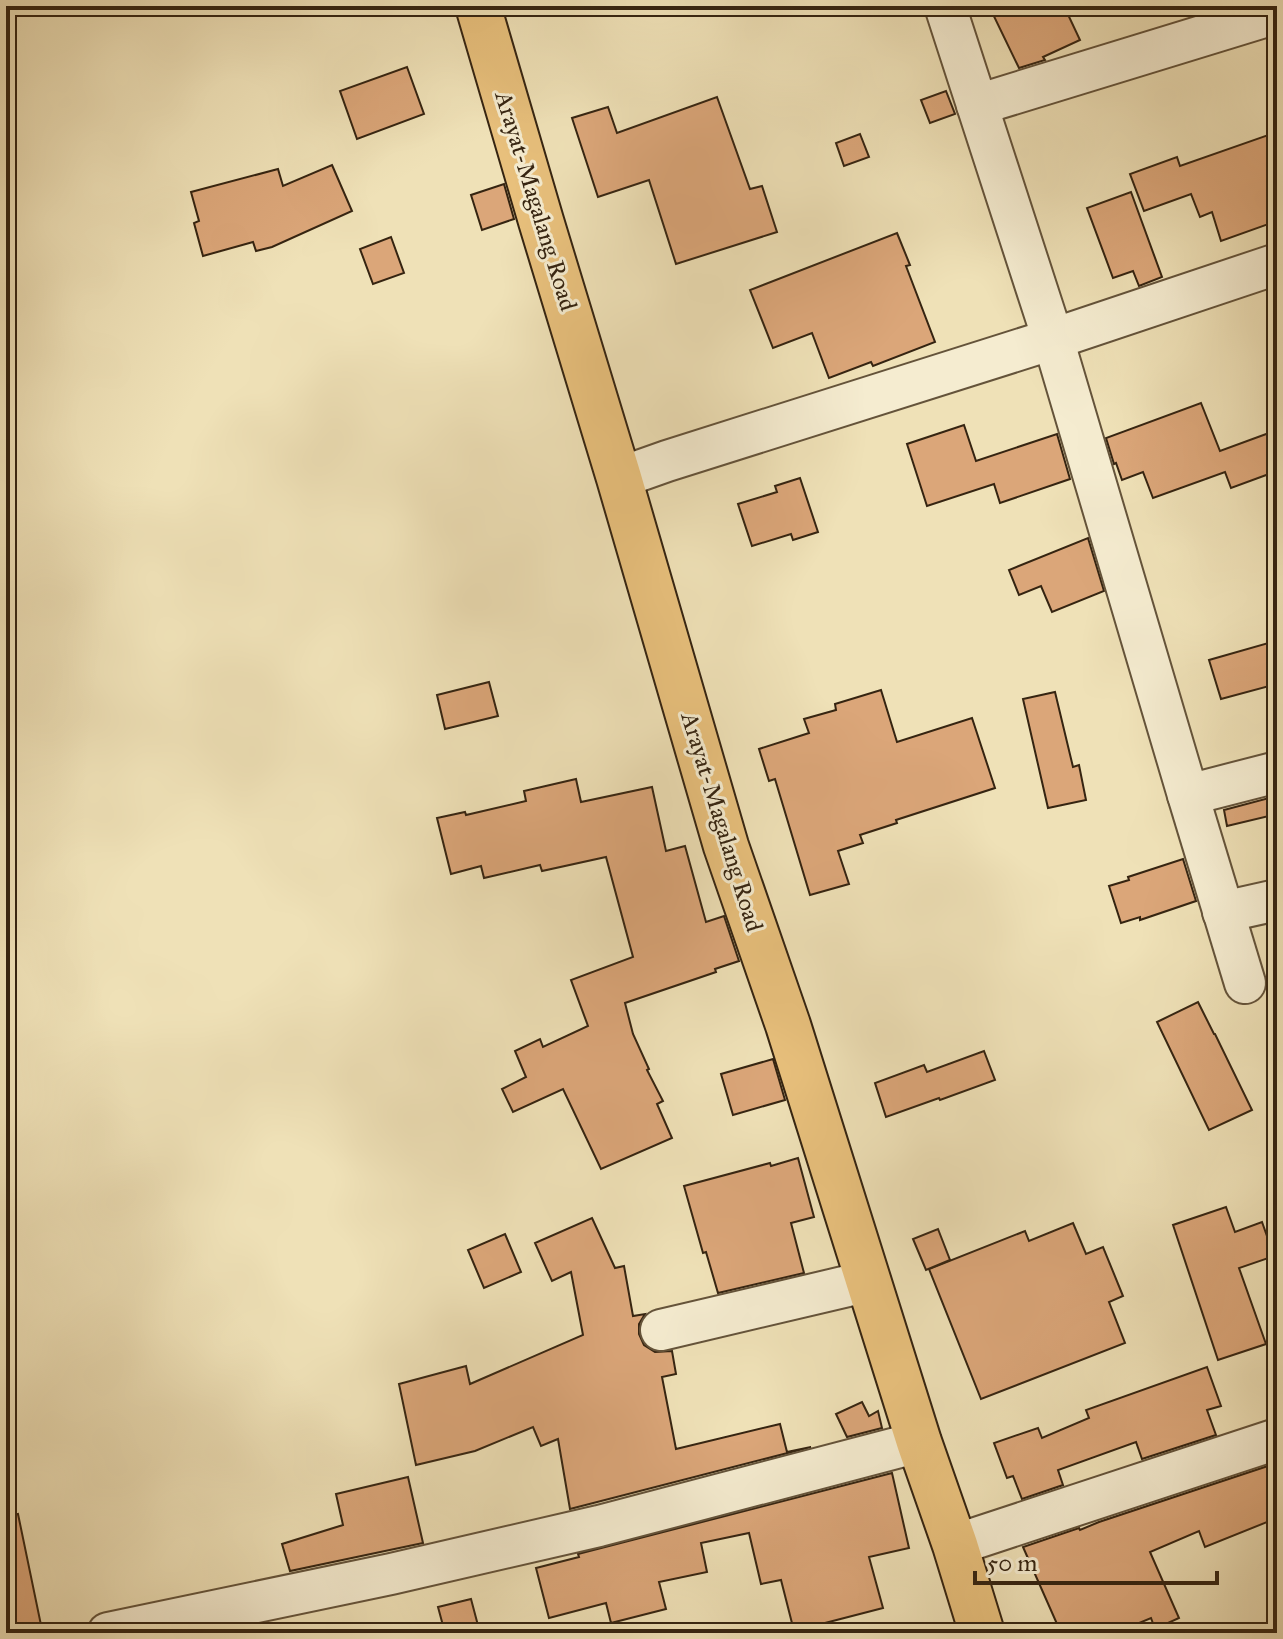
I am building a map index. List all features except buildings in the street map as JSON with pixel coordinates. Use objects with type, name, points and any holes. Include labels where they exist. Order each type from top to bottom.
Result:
[{"type":"main road","name":"Arayat-Magalang Road","points":[[478,6],[726,846],[788,1025],[982,1633]]},
{"type":"street","points":[[945,6],[1053,339],[1245,983]]},
{"type":"street","points":[[977,105],[1277,13]]},
{"type":"street","points":[[619,478],[1053,339],[1274,277]]},
{"type":"street","points":[[1188,795],[1277,772]]},
{"type":"street","points":[[1223,912],[1277,900]]},
{"type":"street","points":[[661,1330],[869,1281]]},
{"type":"street","points":[[955,1545],[1277,1439]]},
{"type":"street","points":[[108,1633],[391,1574],[599,1526],[919,1442]]}]
